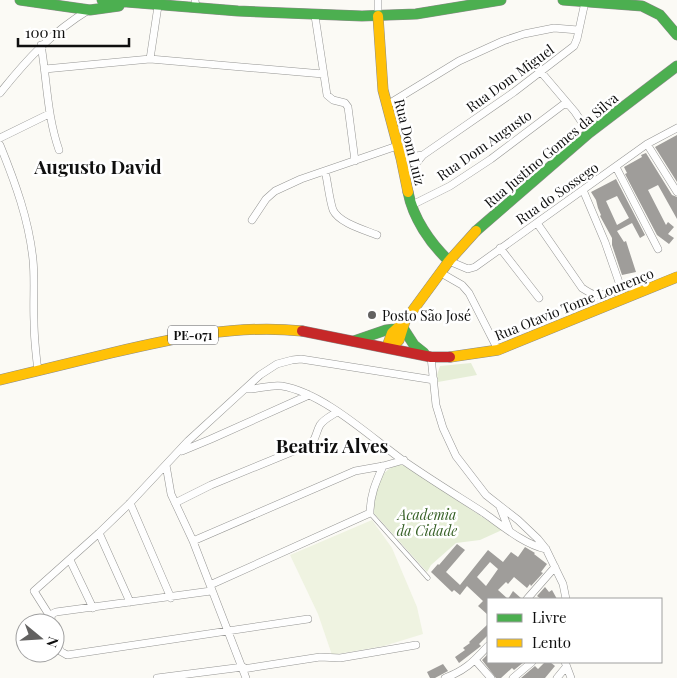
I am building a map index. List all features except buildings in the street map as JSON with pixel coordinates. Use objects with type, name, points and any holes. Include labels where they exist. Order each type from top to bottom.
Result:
[{"type":"street","points":[[20,0],[90,10],[138,4]]},
{"type":"street","points":[[0,93],[41,44],[67,24],[98,6],[102,0],[158,6],[195,4],[315,16],[378,16],[406,15],[448,5],[501,0]]},
{"type":"street","points":[[378,0],[378,16]]},
{"type":"street","points":[[563,0],[639,3],[660,15],[677,35]]},
{"type":"street","name":"Rua Dom Miguel","points":[[405,177],[423,154],[541,72],[574,46],[585,2]]},
{"type":"street","points":[[150,59],[158,6]]},
{"type":"street","points":[[315,16],[326,91],[329,98],[342,101],[348,108],[355,161]]},
{"type":"street","name":"Rua Dom Luiz","points":[[378,16],[383,90],[397,146],[402,158],[412,206],[423,230],[436,249],[449,261]]},
{"type":"street","points":[[387,105],[460,61],[503,41],[524,34],[554,28],[578,30]]},
{"type":"street","points":[[41,44],[52,132],[58,150]]},
{"type":"street","points":[[45,69],[150,59],[323,74]]},
{"type":"street","name":"Rua Justino Gomes da Silva","points":[[401,326],[449,261],[478,228],[589,133],[677,66]]},
{"type":"street","points":[[541,72],[589,133]]},
{"type":"street","name":"Rua Dom Augusto","points":[[412,206],[450,186],[505,150],[564,104],[568,105]]},
{"type":"street","points":[[0,138],[50,114]]},
{"type":"street","name":"Rua do Sossego","points":[[449,261],[463,267],[472,268],[647,144],[677,128]]},
{"type":"street","points":[[647,144],[677,192]]},
{"type":"street","points":[[0,145],[17,188],[29,232],[33,259],[34,320],[38,371]]},
{"type":"street","points":[[252,220],[266,199],[275,191],[301,179],[397,146]]},
{"type":"street","name":"Rua Dom Miguel","points":[[402,158],[423,154]]},
{"type":"street","points":[[616,167],[658,249]]},
{"type":"street","points":[[325,171],[334,211],[338,216],[353,226],[377,235]]},
{"type":"street","points":[[583,190],[605,242],[620,288]]},
{"type":"street","points":[[537,222],[582,288],[591,294],[598,296],[620,288],[638,288],[643,291]]},
{"type":"street","points":[[500,248],[539,298]]},
{"type":"street","points":[[441,273],[462,286],[469,293],[498,350]]},
{"type":"street","name":"Rua Otavio Tome Lourenço","points":[[38,371],[149,344],[234,329],[275,328],[303,331],[430,356],[447,357],[498,350],[677,277]]},
{"type":"street","points":[[351,341],[401,326]]},
{"type":"street","points":[[391,348],[388,344],[390,336],[401,326]]},
{"type":"street","points":[[401,326],[414,345],[430,356],[436,405],[443,428],[456,456],[486,495],[518,520],[546,549],[564,584],[566,598]]},
{"type":"street","points":[[47,613],[34,592],[130,503],[188,442],[260,375],[277,364],[301,359],[434,380]]},
{"type":"street","name":"PE-071","points":[[0,380],[38,371]]},
{"type":"street","points":[[245,389],[255,390],[280,386],[309,394],[509,530],[537,547],[546,549]]},
{"type":"street","points":[[180,451],[211,440],[309,394]]},
{"type":"street","points":[[175,503],[211,485],[311,444],[315,440],[319,426],[337,412]]},
{"type":"street","points":[[193,541],[355,470],[383,466],[404,460]]},
{"type":"street","points":[[166,465],[171,494],[193,541],[246,678]]},
{"type":"street","points":[[54,613],[171,598],[211,588],[370,513],[370,499],[373,488],[383,466]]},
{"type":"street","points":[[130,503],[171,598]]},
{"type":"street","points":[[499,505],[509,530]]},
{"type":"street","points":[[99,533],[130,602]]},
{"type":"street","points":[[70,560],[94,608]]},
{"type":"street","points":[[528,598],[555,567]]},
{"type":"street","points":[[65,654],[308,619]]},
{"type":"street","points":[[157,678],[243,668],[320,656],[340,658],[416,645]]},
{"type":"street","points":[[445,678],[455,677],[487,647]]},
{"type":"street","points":[[475,660],[491,678]]},
{"type":"street","points":[[513,678],[531,663]]},
{"type":"street","points":[[557,678],[566,665]]},
{"type":"street","points":[[566,665],[571,678]]},
{"type":"lane","points":[[370,513],[428,578]]},
{"type":"green space","points":[[471,363],[477,375],[438,382],[437,375],[440,366]]},
{"type":"green space","name":"Academia da Cidade","points":[[399,464],[405,466],[502,530],[480,540],[456,543],[431,565],[427,572],[372,511],[376,489],[381,477],[385,472]]},
{"type":"green space","points":[[372,520],[392,548],[417,607],[423,634],[384,646],[332,655],[318,614],[290,555]]},
{"type":"traffic: fast","points":[[20,0],[90,10],[119,6]]},
{"type":"traffic: fast","points":[[102,0],[238,11],[362,16],[416,14],[501,0]]},
{"type":"traffic: fast","points":[[563,0],[642,6],[660,15],[677,35]]},
{"type":"traffic: fast","points":[[476,231],[589,133],[677,66]]},
{"type":"traffic: fast","points":[[408,192],[410,202],[423,230],[449,261]]},
{"type":"traffic: fast","points":[[403,328],[414,345],[424,353]]},
{"type":"traffic: fast","points":[[354,341],[386,330],[395,329]]},
{"type":"traffic: slow","points":[[378,16],[383,90],[408,192]]},
{"type":"traffic: slow","points":[[405,321],[399,340],[391,348],[388,344],[392,333],[405,321],[449,261],[476,231]]},
{"type":"traffic: slow","points":[[450,357],[498,350],[677,277]]},
{"type":"traffic: slow","points":[[0,380],[135,347],[206,334],[253,329],[302,331]]},
{"type":"traffic: jam","points":[[302,331],[431,357],[450,357]]},
{"type":"place","name":"Posto São José","points":[[372,315]]},
{"type":"district","name":"Augusto David","points":[[98,166]]},
{"type":"district","name":"Beatriz Alves","points":[[332,445]]}]
